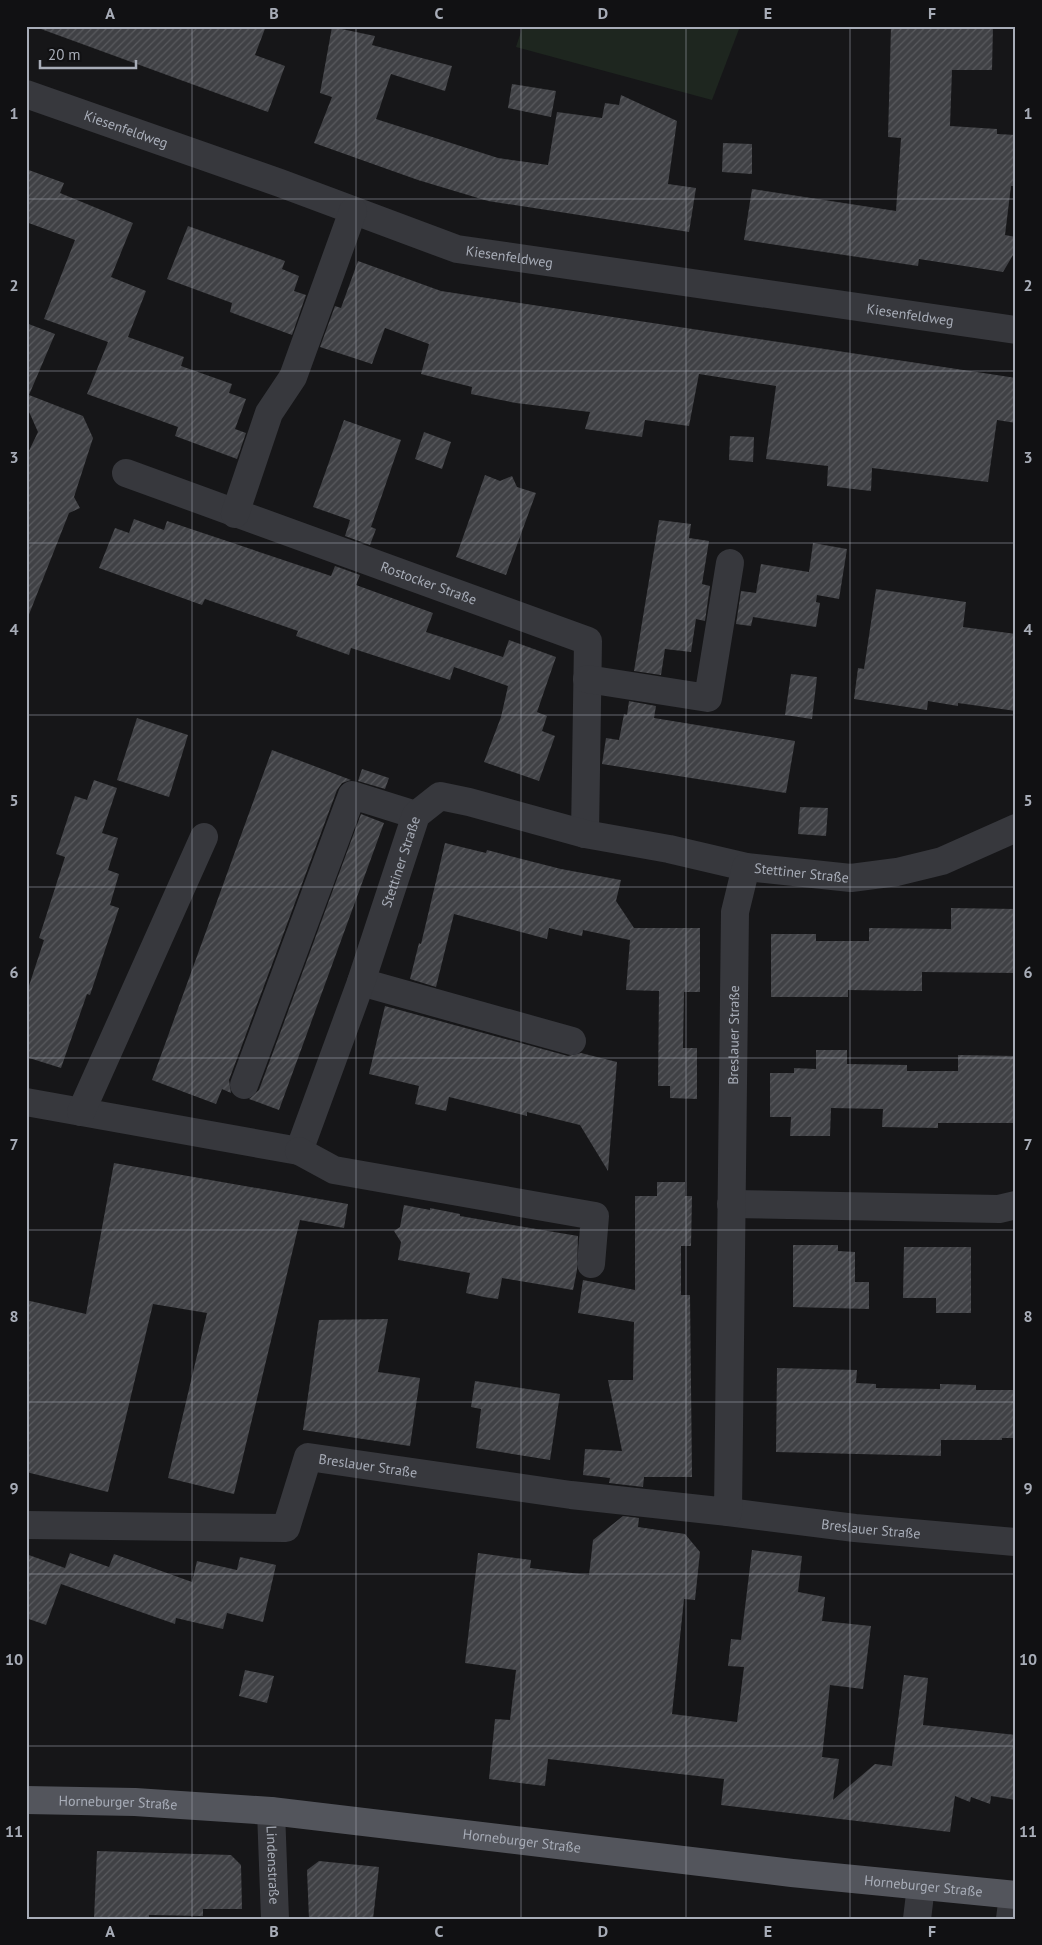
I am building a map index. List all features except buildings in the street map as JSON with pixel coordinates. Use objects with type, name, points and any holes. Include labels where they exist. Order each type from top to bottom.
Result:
[{"type":"main road","name":"Horneburger Straße","points":[[26,1800],[135,1802],[271,1811],[792,1873],[921,1886],[1013,1903]]},
{"type":"street","name":"Kiesenfeldweg","points":[[26,94],[457,249],[1016,330]]},
{"type":"street","points":[[235,514],[269,413],[293,377],[353,211]]},
{"type":"street","name":"Rostocker Straße","points":[[126,474],[432,583],[588,641],[585,834]]},
{"type":"street","points":[[587,679],[708,698],[730,563]]},
{"type":"street","points":[[244,1085],[352,795],[416,815]]},
{"type":"street","name":"Stettiner Straße","points":[[299,1151],[361,982],[416,815],[440,796],[470,802],[585,834],[669,849],[746,867],[851,878],[898,872],[942,861],[1016,828]]},
{"type":"street","points":[[81,1112],[204,837]]},
{"type":"street","name":"Breslauer Straße","points":[[728,1512],[730,1204],[735,912],[746,867]]},
{"type":"street","points":[[361,982],[572,1041]]},
{"type":"street","points":[[26,1102],[299,1151],[334,1170],[595,1216],[591,1264]]},
{"type":"street","points":[[730,1204],[999,1209],[1016,1205]]},
{"type":"street","name":"Breslauer Straße","points":[[26,1524],[286,1528],[308,1457],[571,1494],[854,1528],[1014,1542]]},
{"type":"street","name":"Lindenstraße","points":[[271,1811],[275,1919]]},
{"type":"street","points":[[917,1919],[921,1886]]},
{"type":"shaded area","points":[[523,26],[731,26],[739,29],[712,100],[516,47]]}]
